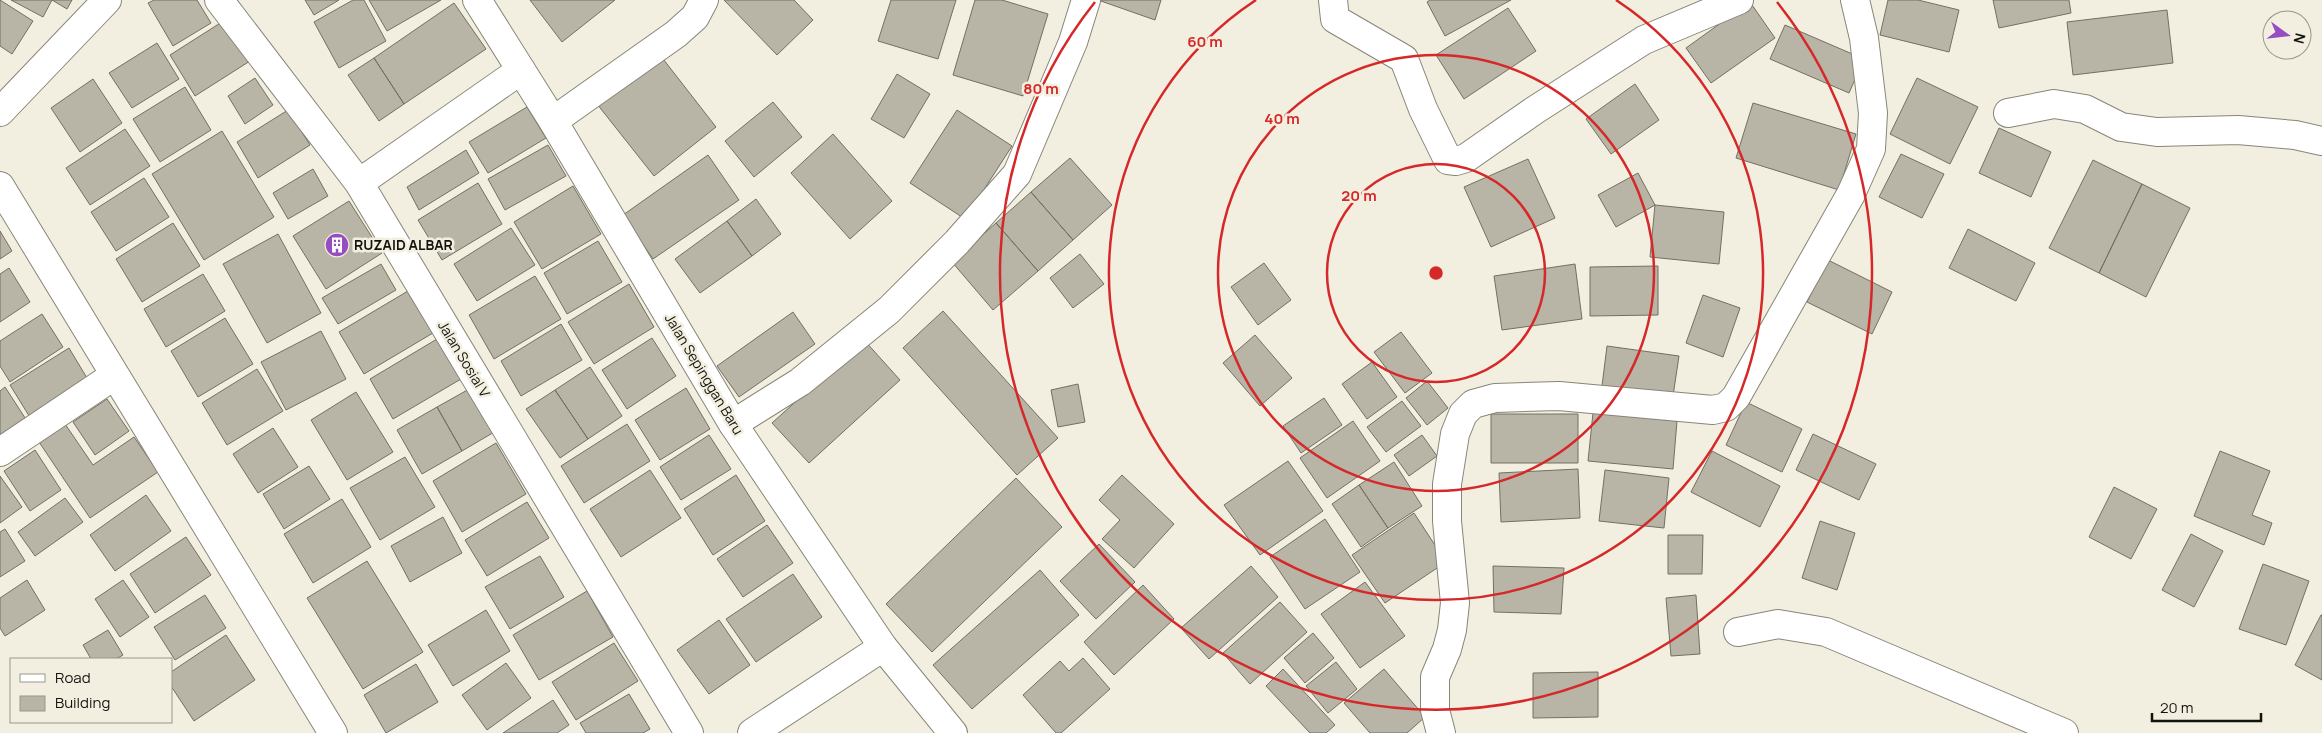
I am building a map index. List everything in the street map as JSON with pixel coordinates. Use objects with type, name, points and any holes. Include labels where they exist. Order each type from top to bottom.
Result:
[{"type":"street","points":[[0,112],[107,0]]},
{"type":"street","name":"Jalan Sosial V","points":[[218,0],[359,183],[689,733]]},
{"type":"street","name":"Jalan Sepinggan Baru","points":[[477,0],[553,121],[732,424],[883,647],[953,733]]},
{"type":"street","points":[[553,121],[676,34],[694,17],[704,0]]},
{"type":"street","points":[[732,424],[800,382],[889,310],[957,242],[1017,174],[1073,42],[1086,0]]},
{"type":"street","points":[[1334,0],[1335,19],[1404,60],[1423,109],[1448,160],[1466,158],[1535,110],[1644,40],[1739,0]]},
{"type":"street","points":[[1441,733],[1435,710],[1435,677],[1449,643],[1454,603],[1448,530],[1447,484],[1455,434],[1463,414],[1473,404],[1495,398],[1559,396],[1713,410],[1726,407],[1736,397],[1851,194],[1870,149],[1873,113],[1864,38],[1855,0]]},
{"type":"street","points":[[359,183],[521,70]]},
{"type":"street","points":[[2008,113],[2054,104],[2085,109],[2121,127],[2157,132],[2238,130],[2295,135],[2322,141]]},
{"type":"street","points":[[0,186],[333,733]]},
{"type":"street","points":[[0,452],[115,375]]},
{"type":"street","points":[[1738,632],[1778,624],[1826,632],[2064,733]]},
{"type":"street","points":[[752,733],[883,647]]},
{"type":"building","points":[[0,0],[33,21],[12,54],[0,46]]},
{"type":"building","points":[[11,0],[52,0],[43,17]]},
{"type":"building","points":[[52,0],[72,0],[67,9]]},
{"type":"building","points":[[154,0],[197,0],[211,23],[173,46],[148,3]]},
{"type":"building","points":[[305,0],[339,0],[314,15]]},
{"type":"building","points":[[353,0],[364,0],[386,41],[339,68],[314,22]]},
{"type":"building","points":[[369,0],[441,0],[387,31]]},
{"type":"building","points":[[530,0],[615,0],[562,42]]},
{"type":"building","points":[[724,0],[794,0],[813,20],[777,55]]},
{"type":"building","points":[[891,0],[956,0],[938,59],[878,41]]},
{"type":"building","points":[[975,0],[1002,0],[1048,14],[1023,96],[953,75]]},
{"type":"building","points":[[1098,0],[1161,0],[1155,20]]},
{"type":"building","points":[[1430,0],[1511,0],[1445,36],[1427,2]]},
{"type":"building","points":[[1888,0],[1918,0],[1959,10],[1949,52],[1880,35]]},
{"type":"building","points":[[1993,0],[2069,0],[2071,13],[1999,28]]},
{"type":"building","points":[[1750,2],[1775,38],[1711,83],[1686,48]]},
{"type":"building","points":[[454,3],[486,49],[404,104],[374,58]]},
{"type":"building","points":[[1508,8],[1536,51],[1464,99],[1436,55]]},
{"type":"building","points":[[2167,10],[2173,63],[2073,75],[2067,22]]},
{"type":"building","points":[[225,20],[250,61],[195,96],[170,55]]},
{"type":"building","points":[[1785,25],[1864,59],[1849,93],[1770,59]]},
{"type":"building","points":[[157,43],[179,79],[132,108],[109,73]]},
{"type":"building","points":[[660,55],[716,127],[654,176],[597,104]]},
{"type":"building","points":[[374,58],[404,104],[379,121],[348,75]]},
{"type":"building","points":[[897,74],[930,94],[904,138],[871,119]]},
{"type":"building","points":[[255,78],[273,105],[245,124],[228,96]]},
{"type":"building","points":[[1917,78],[1978,107],[1950,164],[1890,134]]},
{"type":"building","points":[[93,79],[122,123],[80,152],[51,108]]},
{"type":"building","points":[[1635,84],[1659,120],[1611,154],[1586,119]]},
{"type":"building","points":[[185,87],[211,130],[160,162],[133,119]]},
{"type":"building","points":[[773,102],[802,137],[754,177],[725,141]]},
{"type":"building","points":[[1753,103],[1856,134],[1839,190],[1736,158]]},
{"type":"building","points":[[527,107],[546,138],[488,173],[469,142]]},
{"type":"building","points":[[288,110],[310,145],[258,178],[237,142]]},
{"type":"building","points":[[957,110],[1012,146],[965,219],[910,183]]},
{"type":"building","points":[[1999,128],[2051,152],[2031,197],[1979,173]]},
{"type":"building","points":[[125,129],[150,166],[90,205],[66,168]]},
{"type":"building","points":[[222,131],[274,217],[204,260],[152,174]]},
{"type":"building","points":[[833,134],[892,201],[850,239],[791,173]]},
{"type":"building","points":[[548,145],[566,176],[505,210],[488,179]]},
{"type":"building","points":[[466,150],[479,173],[419,210],[407,187]]},
{"type":"building","points":[[1901,154],[1944,174],[1922,218],[1879,197]]},
{"type":"building","points":[[708,155],[739,200],[653,259],[623,215]]},
{"type":"building","points":[[1070,158],[1112,205],[1073,240],[1031,192]]},
{"type":"building","points":[[1528,159],[1555,218],[1491,247],[1464,187]]},
{"type":"building","points":[[2093,160],[2142,184],[2099,273],[2049,248]]},
{"type":"building","points":[[313,169],[328,196],[288,219],[273,193]]},
{"type":"building","points":[[1638,173],[1655,205],[1616,227],[1598,195]]},
{"type":"building","points":[[144,178],[169,217],[116,251],[91,212]]},
{"type":"building","points":[[478,183],[502,224],[442,260],[418,220]]},
{"type":"building","points":[[2142,184],[2190,208],[2146,297],[2099,273]]},
{"type":"building","points":[[573,186],[601,234],[542,269],[514,222]]},
{"type":"building","points":[[1031,192],[1073,240],[1038,271],[996,223]]},
{"type":"building","points":[[756,199],[781,234],[752,256],[727,221]]},
{"type":"building","name":"RUZAID ALBAR","points":[[349,201],[382,253],[326,289],[293,236]]},
{"type":"building","points":[[1655,205],[1724,212],[1719,264],[1650,257]]},
{"type":"building","points":[[727,221],[752,256],[700,293],[675,259]]},
{"type":"building","points":[[173,223],[200,266],[142,302],[116,259]]},
{"type":"building","points":[[996,223],[1038,271],[993,310],[952,262]]},
{"type":"building","points":[[511,228],[535,265],[477,301],[454,264]]},
{"type":"building","points":[[1968,229],[2035,263],[2016,301],[1949,268]]},
{"type":"building","points":[[0,231],[12,251],[0,259]]},
{"type":"building","points":[[278,234],[321,313],[267,343],[223,264]]},
{"type":"building","points":[[598,241],[622,282],[567,314],[544,273]]},
{"type":"building","points":[[1080,254],[1104,284],[1073,308],[1050,278]]},
{"type":"building","points":[[1828,260],[1892,292],[1872,334],[1807,302]]},
{"type":"building","points":[[1264,263],[1291,300],[1258,325],[1231,287]]},
{"type":"building","points":[[381,264],[396,290],[338,324],[322,298]]},
{"type":"building","points":[[1575,264],[1582,319],[1502,330],[1494,276]]},
{"type":"building","points":[[1658,266],[1658,315],[1590,316],[1590,267]]},
{"type":"building","points":[[9,268],[30,302],[0,322],[0,274]]},
{"type":"building","points":[[203,274],[225,311],[166,347],[144,309]]},
{"type":"building","points":[[535,276],[561,319],[494,359],[469,315]]},
{"type":"building","points":[[629,284],[654,327],[594,364],[568,322]]},
{"type":"building","points":[[413,288],[438,330],[364,374],[339,332]]},
{"type":"building","points":[[1703,295],[1740,308],[1723,357],[1686,343]]},
{"type":"building","points":[[943,311],[1058,438],[1017,475],[903,348]]},
{"type":"building","points":[[793,312],[815,344],[739,397],[717,366]]},
{"type":"building","points":[[42,314],[63,347],[10,382],[0,366],[0,341]]},
{"type":"building","points":[[225,318],[253,364],[198,397],[171,351]]},
{"type":"building","points":[[561,324],[582,360],[521,396],[501,361]]},
{"type":"building","points":[[321,331],[346,379],[286,410],[261,362]]},
{"type":"building","points":[[1401,332],[1432,373],[1405,393],[1374,352]]},
{"type":"building","points":[[1255,335],[1292,378],[1260,406],[1223,363]]},
{"type":"building","points":[[652,338],[676,376],[627,409],[602,370]]},
{"type":"building","points":[[437,339],[461,379],[393,419],[370,379]]},
{"type":"building","points":[[864,340],[900,380],[809,463],[772,423]]},
{"type":"building","points":[[1607,346],[1679,356],[1673,396],[1602,386]]},
{"type":"building","points":[[69,348],[90,383],[31,419],[10,385]]},
{"type":"building","points":[[1372,362],[1397,397],[1367,419],[1342,384]]},
{"type":"building","points":[[590,367],[622,416],[588,439],[555,390]]},
{"type":"building","points":[[257,369],[283,411],[227,445],[202,403]]},
{"type":"building","points":[[1427,381],[1448,408],[1427,425],[1406,398]]},
{"type":"building","points":[[1078,384],[1085,422],[1058,427],[1051,390]]},
{"type":"building","points":[[5,387],[29,424],[0,443],[0,391]]},
{"type":"building","points":[[471,388],[496,431],[462,451],[437,407]]},
{"type":"building","points":[[686,388],[710,429],[660,460],[635,420]]},
{"type":"building","points":[[555,390],[588,439],[560,458],[526,409]]},
{"type":"building","points":[[356,392],[393,452],[347,480],[311,420]]},
{"type":"building","points":[[1324,398],[1342,425],[1301,453],[1283,426]]},
{"type":"building","points":[[107,399],[129,431],[95,455],[73,422]]},
{"type":"building","points":[[1402,401],[1421,426],[1386,452],[1367,427]]},
{"type":"building","points":[[1746,402],[1802,429],[1782,472],[1726,445]]},
{"type":"building","points":[[437,407],[462,451],[422,474],[397,430]]},
{"type":"building","points":[[1593,413],[1677,421],[1673,469],[1588,461]]},
{"type":"building","points":[[1491,414],[1578,414],[1578,463],[1491,463]]},
{"type":"building","points":[[63,421],[93,465],[134,437],[158,472],[90,518],[37,439]]},
{"type":"building","points":[[1353,421],[1380,461],[1327,498],[1300,458]]},
{"type":"building","points":[[627,424],[650,461],[584,503],[561,466]]},
{"type":"building","points":[[273,428],[298,467],[258,493],[233,454]]},
{"type":"building","points":[[1813,434],[1876,464],[1859,500],[1796,470]]},
{"type":"building","points":[[709,435],[731,469],[681,500],[660,467]]},
{"type":"building","points":[[1422,435],[1437,456],[1409,476],[1394,455]]},
{"type":"building","points":[[496,443],[526,494],[462,532],[433,481]]},
{"type":"building","points":[[35,450],[61,490],[30,511],[4,471]]},
{"type":"building","points":[[1712,451],[1780,486],[1760,527],[1691,492]]},
{"type":"building","points":[[2220,451],[2270,471],[2252,515],[2272,523],[2264,545],[2194,516]]},
{"type":"building","points":[[405,457],[435,507],[380,540],[350,488]]},
{"type":"building","points":[[1288,461],[1323,511],[1260,555],[1224,505]]},
{"type":"building","points":[[1394,462],[1422,506],[1388,528],[1359,485]]},
{"type":"building","points":[[309,466],[330,499],[284,529],[263,494]]},
{"type":"building","points":[[1578,469],[1580,518],[1501,522],[1499,473]]},
{"type":"building","points":[[650,470],[681,518],[621,557],[590,509]]},
{"type":"building","points":[[1605,470],[1669,478],[1664,528],[1599,521]]},
{"type":"building","points":[[736,475],[765,521],[713,555],[684,509]]},
{"type":"building","points":[[1122,475],[1174,524],[1134,568],[1102,539],[1120,520],[1099,500]]},
{"type":"building","points":[[0,476],[22,507],[0,523]]},
{"type":"building","points":[[1016,478],[1062,527],[932,652],[886,604]]},
{"type":"building","points":[[1359,485],[1388,528],[1361,547],[1332,504]]},
{"type":"building","points":[[2114,487],[2157,509],[2131,559],[2089,537]]},
{"type":"building","points":[[146,495],[171,531],[115,571],[90,535]]},
{"type":"building","points":[[65,498],[83,522],[35,556],[18,532]]},
{"type":"building","points":[[342,499],[371,547],[313,583],[284,534]]},
{"type":"building","points":[[527,502],[549,538],[487,576],[465,540]]},
{"type":"building","points":[[1414,513],[1446,562],[1385,603],[1352,555]]},
{"type":"building","points":[[443,517],[462,553],[410,582],[391,546]]},
{"type":"building","points":[[1325,519],[1360,572],[1305,609],[1270,557]]},
{"type":"building","points":[[1820,521],[1855,533],[1837,590],[1802,578]]},
{"type":"building","points":[[767,525],[793,563],[743,597],[717,559]]},
{"type":"building","points":[[5,529],[25,561],[0,577],[0,532]]},
{"type":"building","points":[[2191,534],[2223,551],[2194,607],[2162,590]]},
{"type":"building","points":[[1668,535],[1703,535],[1702,574],[1668,574]]},
{"type":"building","points":[[186,537],[211,575],[155,613],[130,574]]},
{"type":"building","points":[[1099,544],[1135,582],[1096,619],[1060,581]]},
{"type":"building","points":[[540,556],[564,597],[510,629],[485,587]]},
{"type":"building","points":[[367,561],[423,652],[363,689],[307,598]]},
{"type":"building","points":[[2263,564],[2309,581],[2286,645],[2239,629]]},
{"type":"building","points":[[1251,566],[1278,597],[1209,659],[1181,628]]},
{"type":"building","points":[[1493,566],[1564,568],[1561,614],[1494,612]]},
{"type":"building","points":[[1040,570],[1079,615],[972,709],[933,665]]},
{"type":"building","points":[[793,574],[822,617],[756,662],[726,619]]},
{"type":"building","points":[[27,580],[45,610],[5,636],[0,628],[0,598]]},
{"type":"building","points":[[123,580],[149,617],[120,637],[95,599]]},
{"type":"building","points":[[1365,582],[1405,636],[1360,668],[1321,614]]},
{"type":"building","points":[[1143,585],[1174,619],[1114,675],[1084,642]]},
{"type":"building","points":[[587,591],[613,637],[539,680],[513,635]]},
{"type":"building","points":[[205,595],[226,628],[175,660],[154,627]]},
{"type":"building","points":[[1696,595],[1700,654],[1671,656],[1666,598]]},
{"type":"building","points":[[1280,602],[1307,632],[1250,684],[1223,653]]},
{"type":"building","points":[[486,610],[510,651],[453,686],[428,645]]},
{"type":"building","points":[[2322,615],[2322,680],[2295,665]]},
{"type":"building","points":[[719,620],[750,665],[709,694],[677,650]]},
{"type":"building","points":[[108,630],[123,655],[118,658],[90,658],[83,645]]},
{"type":"building","points":[[1313,633],[1334,658],[1305,683],[1284,658]]},
{"type":"building","points":[[226,635],[255,680],[194,721],[172,688],[172,671]]},
{"type":"building","points":[[614,643],[638,681],[576,720],[552,682]]},
{"type":"building","points":[[1083,658],[1110,689],[1061,733],[1056,733],[1023,695],[1060,661],[1069,671]]},
{"type":"building","points":[[1336,662],[1357,689],[1328,713],[1306,686]]},
{"type":"building","points":[[506,663],[531,698],[487,730],[462,695]]},
{"type":"building","points":[[416,664],[438,702],[386,733],[364,695]]},
{"type":"building","points":[[1283,669],[1335,725],[1326,733],[1310,733],[1266,686]]},
{"type":"building","points":[[1384,669],[1425,717],[1407,733],[1370,733],[1344,703]]},
{"type":"building","points":[[1598,672],[1598,717],[1533,718],[1533,673]]},
{"type":"building","points":[[629,694],[650,729],[643,733],[586,733],[580,723]]},
{"type":"building","points":[[553,700],[569,725],[557,733],[503,733]]},
{"type":"place","name":"RUZAID ALBAR","points":[[337,245]]}]
